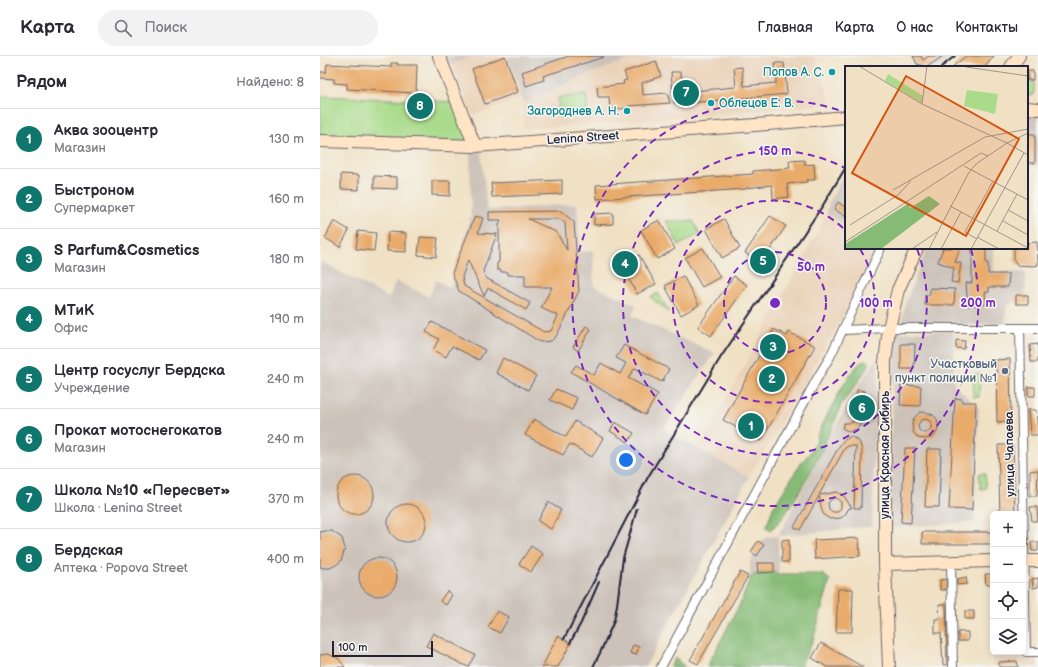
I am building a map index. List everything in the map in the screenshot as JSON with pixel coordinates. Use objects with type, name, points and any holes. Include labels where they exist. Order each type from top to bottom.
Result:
[{"type":"street","points":[[439,56],[475,146]]},
{"type":"street","points":[[1012,66],[1019,56]]},
{"type":"street","points":[[1028,108],[1038,109]]},
{"type":"street","name":"Lenina Street","points":[[320,140],[475,146],[845,117]]},
{"type":"street","points":[[661,667],[830,357],[881,249]]},
{"type":"street","name":"улица Красная Сибирь","points":[[889,667],[885,564],[885,362],[889,328],[898,290],[917,249]]},
{"type":"street","points":[[843,330],[889,328],[1038,328]]},
{"type":"street","name":"улица Чапаева","points":[[1020,328],[1024,547]]},
{"type":"street","points":[[1026,561],[1038,561]]},
{"type":"street","points":[[951,562],[953,667]]},
{"type":"street","points":[[885,564],[990,562]]},
{"type":"street","name":"улица Чапаева","points":[[1024,583],[1026,652],[1038,652]]},
{"type":"shaded area","points":[[444,56],[472,56],[452,65],[447,62]]},
{"type":"shaded area","points":[[472,56],[508,56],[522,97],[472,116],[452,65]]},
{"type":"shaded area","points":[[508,56],[639,56],[589,74],[524,102]]},
{"type":"shaded area","points":[[639,56],[815,56],[831,104],[596,124],[524,128],[524,102],[589,74]]},
{"type":"shaded area","points":[[911,56],[953,56],[940,66],[915,66]]},
{"type":"shaded area","points":[[1028,114],[1038,114],[1038,165],[1028,165]]},
{"type":"shaded area","points":[[481,151],[487,210],[577,204],[580,252],[593,251],[594,286],[636,305],[632,316],[715,353],[663,429],[749,477],[645,667],[320,667],[320,261],[389,298],[396,281],[429,297],[436,280],[450,288],[471,216],[470,152]]},
{"type":"shaded area","points":[[845,173],[845,224],[827,214],[829,203]]},
{"type":"shaded area","points":[[827,214],[845,224],[845,249],[882,249],[749,477],[699,449]]},
{"type":"shaded area","points":[[927,249],[994,249],[994,272],[1026,272],[1025,294],[1016,294],[1015,300],[1006,307],[1006,324],[902,325],[905,304]]},
{"type":"shaded area","points":[[953,331],[954,385],[979,408],[974,522],[889,528],[894,332]]},
{"type":"shaded area","points":[[878,357],[872,526],[778,536],[853,394]]},
{"type":"shaded area","points":[[778,536],[779,576],[750,578],[750,562],[763,539]]},
{"type":"shaded area","points":[[1038,656],[1038,667],[994,667],[993,657]]},
{"type":"green space","points":[[1028,81],[1034,81],[1034,95],[1028,95]]},
{"type":"green space","points":[[586,95],[588,114],[559,117],[558,98]]},
{"type":"green space","points":[[320,96],[454,102],[469,142],[320,136]]},
{"type":"green space","points":[[666,221],[693,221],[700,234],[679,245]]},
{"type":"green space","points":[[658,293],[669,312],[650,297]]},
{"type":"green space","points":[[866,360],[869,362],[869,365],[842,403],[823,449],[799,493],[777,524],[770,530],[766,528],[773,508],[801,463],[816,443],[817,436],[846,381],[860,363]]},
{"type":"green space","points":[[974,374],[980,374],[979,397],[973,397]]},
{"type":"green space","points":[[985,473],[986,488],[981,489],[979,474]]},
{"type":"green space","points":[[774,572],[779,576],[783,574],[822,574],[830,580],[813,640],[800,667],[707,667],[742,600],[750,578],[756,574]]},
{"type":"green space","points":[[675,658],[685,667],[670,667]]},
{"type":"building","points":[[505,56],[518,92],[485,104],[472,69]]},
{"type":"building","points":[[569,56],[604,57],[543,76],[544,80],[526,86],[522,72]]},
{"type":"building","points":[[913,56],[921,56],[923,60],[929,56],[943,56],[928,66],[917,64]]},
{"type":"building","points":[[966,56],[994,56],[986,66],[953,66]]},
{"type":"building","points":[[656,61],[661,76],[642,83],[643,95],[667,93],[670,103],[628,106],[628,108],[610,110],[609,97],[598,97],[597,87],[624,84],[623,81],[627,80],[624,72]]},
{"type":"building","points":[[391,63],[398,63],[397,65],[417,65],[416,93],[347,89],[347,84],[334,83],[334,79],[320,78],[320,72],[326,72],[327,64],[391,67]]},
{"type":"building","points":[[775,63],[784,63],[787,94],[674,103],[671,72],[681,72],[682,92],[736,87],[734,68],[742,67],[744,86],[776,83]]},
{"type":"building","points":[[1028,71],[1033,71],[1033,80],[1028,80]]},
{"type":"building","points":[[413,101],[427,102],[426,111],[412,110]]},
{"type":"building","points":[[1028,134],[1035,134],[1035,163],[1028,163]]},
{"type":"building","points":[[805,160],[805,165],[814,164],[815,180],[806,180],[807,182],[787,184],[789,197],[773,199],[772,185],[746,189],[597,199],[596,185],[753,174],[753,171],[790,168],[789,161]]},
{"type":"building","points":[[341,174],[359,175],[359,190],[341,189]]},
{"type":"building","points":[[374,176],[397,177],[397,189],[374,188]]},
{"type":"building","points":[[562,180],[562,194],[492,197],[491,183]]},
{"type":"building","points":[[432,181],[450,181],[450,196],[432,195]]},
{"type":"building","points":[[838,202],[845,207],[845,216],[834,209]]},
{"type":"building","points":[[561,211],[574,222],[579,291],[557,335],[551,341],[540,342],[459,291],[452,273],[475,216],[483,218],[478,233],[497,234],[483,271],[486,278],[530,303],[526,310],[488,288],[484,296],[468,260],[462,277],[464,286],[544,332],[551,331],[558,316],[541,308],[552,287],[525,287],[525,275],[508,275],[508,272],[501,272],[501,270],[497,270],[497,263],[499,262],[499,224],[501,220],[489,220],[489,212]],"holes":[[[528,219],[560,219],[565,223],[567,250],[556,232]]]},
{"type":"building","points":[[613,213],[613,224],[594,225],[594,214]]},
{"type":"building","points":[[770,216],[786,226],[761,263],[745,253]]},
{"type":"building","points":[[724,219],[740,248],[722,258],[706,229]]},
{"type":"building","points":[[659,220],[675,249],[657,259],[641,230]]},
{"type":"building","points":[[334,221],[349,230],[340,247],[325,238]]},
{"type":"building","points":[[358,231],[376,233],[374,251],[356,249]]},
{"type":"building","points":[[388,232],[406,233],[406,252],[387,251]]},
{"type":"building","points":[[420,237],[438,238],[436,257],[418,255]]},
{"type":"building","points":[[1037,242],[1038,265],[1016,265],[1016,262],[1014,262],[1014,249],[1028,249],[1028,243]]},
{"type":"building","points":[[703,248],[720,277],[702,287],[685,258]]},
{"type":"building","points":[[943,249],[960,249],[955,262],[961,263],[958,283],[951,282],[954,268],[938,262]]},
{"type":"building","points":[[972,249],[986,249],[988,274],[1009,274],[1008,287],[989,287],[989,292],[985,292],[986,304],[968,306],[966,283],[972,283]]},
{"type":"building","points":[[639,255],[656,284],[637,294],[621,265]]},
{"type":"building","points":[[683,276],[699,305],[681,315],[665,286]]},
{"type":"building","points":[[734,276],[747,285],[711,336],[698,327]]},
{"type":"building","points":[[930,288],[955,289],[954,305],[925,305],[925,295],[930,295]]},
{"type":"building","points":[[1016,295],[1028,295],[1028,304],[1016,304]]},
{"type":"building","points":[[432,322],[485,350],[479,360],[452,346],[446,357],[433,350],[439,339],[426,332]]},
{"type":"building","points":[[586,326],[591,329],[578,351],[573,347]]},
{"type":"building","points":[[774,329],[787,336],[789,332],[815,346],[761,441],[723,420]]},
{"type":"building","points":[[956,340],[965,341],[964,349],[956,348]]},
{"type":"building","points":[[901,344],[915,344],[914,369],[901,369]]},
{"type":"building","points":[[1038,344],[1038,362],[1031,362],[1030,345]]},
{"type":"building","points":[[624,345],[669,369],[662,382],[635,368],[628,378],[658,394],[645,415],[571,372],[576,365],[594,375],[601,363],[620,374],[626,363],[616,358]]},
{"type":"building","points":[[503,358],[536,376],[528,390],[496,373]]},
{"type":"building","points":[[1010,359],[1011,421],[997,422],[996,360]]},
{"type":"building","points":[[901,385],[921,386],[920,406],[900,405]]},
{"type":"building","points":[[1028,387],[1035,387],[1035,396],[1028,396]]},
{"type":"building","points":[[556,389],[577,398],[572,410],[550,400]]},
{"type":"building","points":[[857,390],[865,391],[863,420],[858,428],[849,432],[842,428],[844,423],[853,422],[856,418]]},
{"type":"building","points":[[955,398],[962,399],[962,402],[976,402],[972,510],[949,509]]},
{"type":"building","points":[[1028,410],[1036,410],[1038,435],[1030,435]]},
{"type":"building","points":[[920,412],[933,415],[937,419],[938,424],[938,430],[935,435],[926,439],[918,438],[913,432],[912,423],[914,418]],"holes":[[[926,419],[931,422],[931,428],[928,432],[922,433],[919,430],[918,425],[921,420]]]},
{"type":"building","points":[[534,419],[566,437],[575,421],[603,438],[592,457],[570,444],[563,455],[525,435]]},
{"type":"building","points":[[615,422],[634,433],[628,442],[610,431]]},
{"type":"building","points":[[851,436],[856,440],[856,437],[861,445],[861,508],[854,508],[856,446],[848,446],[845,448],[819,495],[837,492],[844,496],[852,508],[849,508],[845,515],[841,518],[830,519],[825,516],[822,511],[819,496],[800,530],[794,527],[840,445]],"holes":[[[836,498],[841,502],[841,508],[838,512],[833,512],[829,509],[828,503],[832,499]]]},
{"type":"building","points":[[998,445],[1013,445],[1015,511],[1000,511]]},
{"type":"building","points":[[905,448],[915,448],[911,523],[901,522]]},
{"type":"building","points":[[927,449],[941,449],[939,507],[925,507]]},
{"type":"building","points":[[1038,470],[1037,496],[1030,496],[1030,471]]},
{"type":"building","points":[[355,476],[368,482],[374,495],[368,508],[355,514],[342,508],[336,495],[342,482]]},
{"type":"building","points":[[548,502],[561,510],[551,529],[538,521]]},
{"type":"building","points":[[407,504],[420,510],[426,523],[420,536],[407,542],[394,536],[388,523],[394,510]]},
{"type":"building","points":[[1030,507],[1037,507],[1038,521],[1032,521]]},
{"type":"building","points":[[332,531],[342,538],[345,549],[341,561],[330,568],[320,567],[320,532]]},
{"type":"building","points":[[922,532],[990,532],[990,544],[922,544]]},
{"type":"building","points":[[859,538],[860,556],[815,559],[814,540]]},
{"type":"building","points":[[789,539],[789,562],[782,562],[782,540]]},
{"type":"building","points":[[758,541],[764,545],[757,556],[751,552]]},
{"type":"building","points":[[1031,542],[1038,542],[1038,551],[1032,551]]},
{"type":"building","points":[[531,546],[543,554],[531,572],[519,564]]},
{"type":"building","points":[[378,558],[391,564],[397,577],[391,590],[378,596],[365,590],[359,577],[365,564]]},
{"type":"building","points":[[757,563],[774,563],[774,572],[758,573]]},
{"type":"building","points":[[740,572],[748,576],[698,664],[690,660]]},
{"type":"building","points":[[985,574],[990,574],[990,584],[986,585]]},
{"type":"building","points":[[966,577],[967,584],[957,585],[957,579]]},
{"type":"building","points":[[1038,578],[1038,587],[1033,588],[1032,579]]},
{"type":"building","points":[[946,579],[946,590],[940,590],[940,580]]},
{"type":"building","points":[[838,589],[853,589],[852,632],[836,632]]},
{"type":"building","points":[[447,591],[452,595],[446,605],[440,601]]},
{"type":"building","points":[[939,604],[946,604],[947,665],[943,665],[941,633],[935,633],[935,619],[940,619]]},
{"type":"building","points":[[497,611],[509,617],[500,633],[488,627]]},
{"type":"building","points":[[965,611],[974,611],[974,619],[965,619]]},
{"type":"building","points":[[958,632],[968,632],[968,641],[958,641]]},
{"type":"building","points":[[433,633],[475,655],[468,667],[426,646]]},
{"type":"building","points":[[558,636],[571,643],[558,667],[542,667]]},
{"type":"building","points":[[821,643],[863,667],[827,667],[812,658]]},
{"type":"building","points":[[633,645],[639,647],[636,655],[630,653]]},
{"type":"building","points":[[327,654],[338,658],[345,667],[320,667],[320,655]]},
{"type":"building","points":[[1017,661],[1018,667],[999,667],[999,662]]},
{"type":"railway","points":[[942,66],[955,56]]},
{"type":"railway","points":[[564,639],[648,477],[721,357],[823,205],[845,169]]},
{"type":"railway","points":[[593,667],[614,621],[623,558],[637,509]]},
{"type":"railway","points":[[570,643],[581,623],[599,582]]},
{"type":"place","name":"Попов А. С.","points":[[832,72]]},
{"type":"place","name":"Школа №10 «Пересвет»","points":[[686,93]]},
{"type":"place","name":"Облецов Е. В.","points":[[711,103]]},
{"type":"place","name":"Бердская","points":[[420,106]]},
{"type":"place","name":"Загороднев А. Н.","points":[[627,111]]},
{"type":"place","name":"Центр госуслуг Бердска","points":[[763,261]]},
{"type":"place","name":"МТиК","points":[[625,264]]},
{"type":"place","name":"S Parfum&Cosmetics","points":[[773,347]]},
{"type":"place","name":"Участковый пункт полиции №1","points":[[1005,371]]},
{"type":"place","name":"Быстроном","points":[[772,379]]},
{"type":"place","name":"Прокат мотоснегокатов","points":[[862,408]]},
{"type":"place","name":"Аква зооцентр","points":[[751,426]]}]
